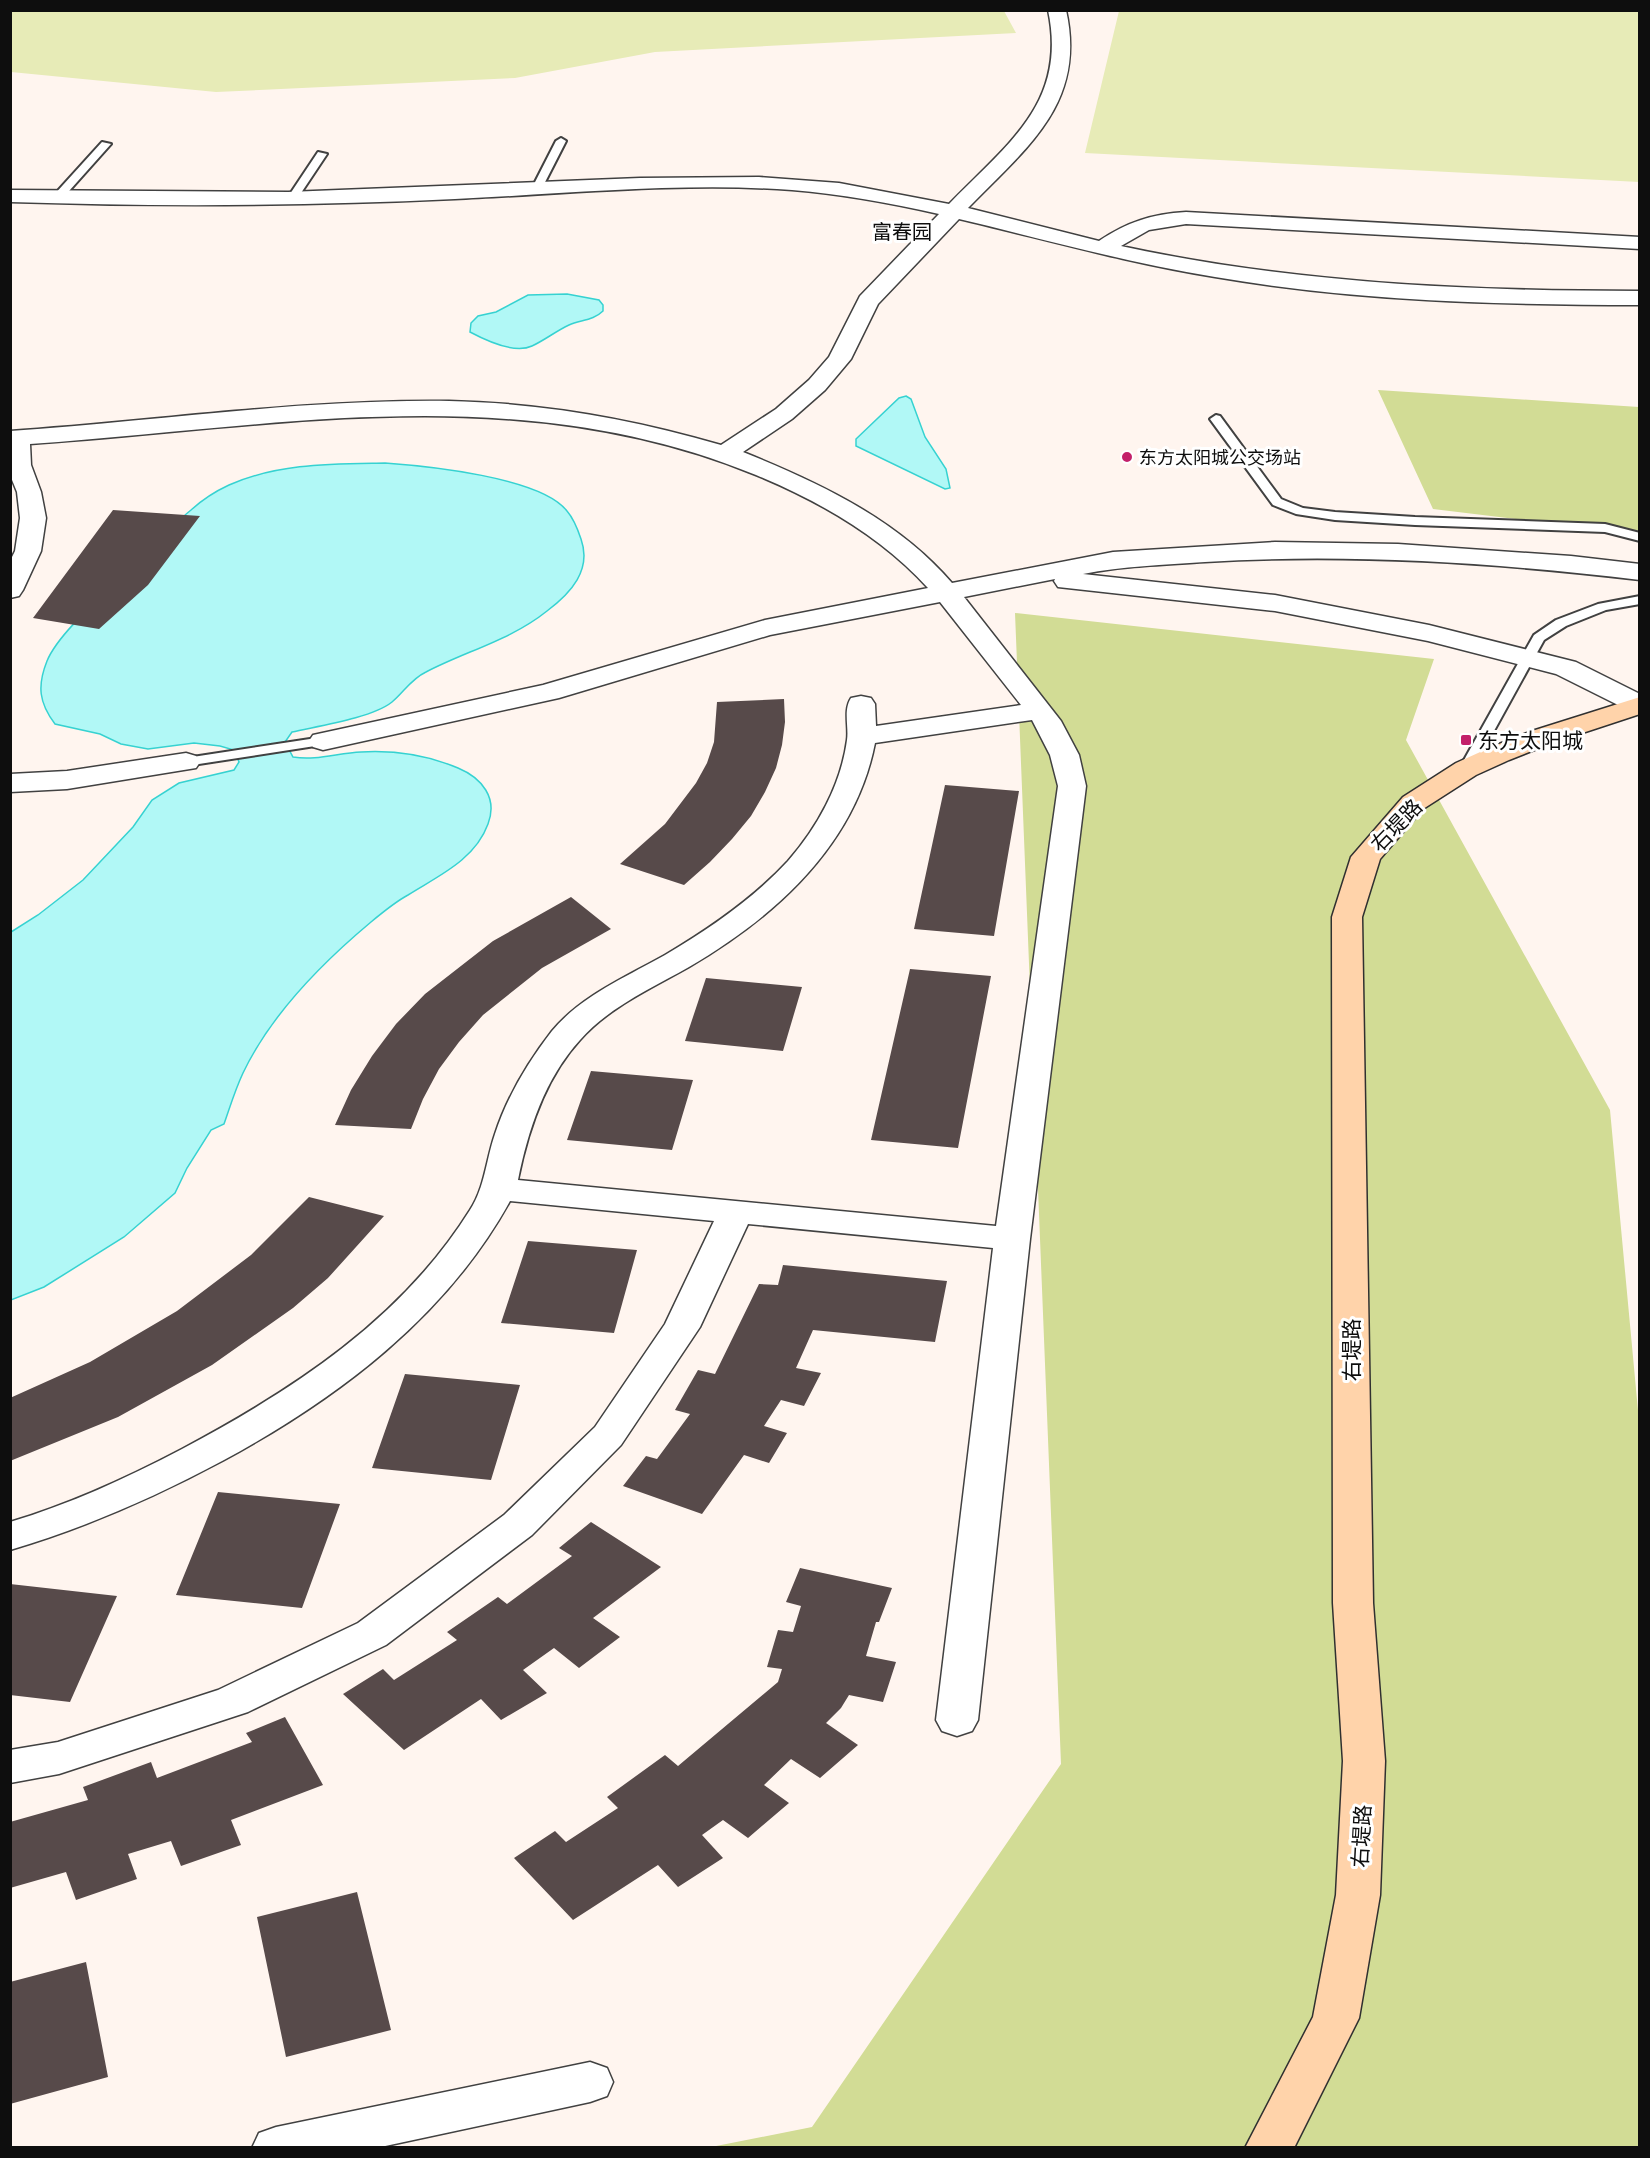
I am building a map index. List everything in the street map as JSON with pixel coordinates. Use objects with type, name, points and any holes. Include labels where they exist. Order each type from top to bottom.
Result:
[{"type":"main road","name":"右堤路","points":[[1269,2148],[1336,2018],[1358,1895],[1364,1761],[1353,1604],[1347,916],[1366,857],[1413,803],[1466,770],[1542,737],[1640,705]]},
{"type":"street","points":[[726,453],[784,414],[817,385],[839,359],[868,301],[1030,132],[1047,106],[1062,72],[1062,29],[1057,10]]},
{"type":"street","points":[[10,196],[291,200],[664,184],[788,184],[842,188],[952,211],[1103,248],[1233,274],[1379,290],[1488,297],[1640,298]]},
{"type":"street","points":[[1103,248],[1137,225],[1159,219],[1186,218],[1640,243]]},
{"type":"street","points":[[10,590],[28,551],[33,518],[18,482],[19,465],[14,438],[94,433],[314,411],[463,408],[592,422],[726,453],[823,496],[870,524],[914,558],[946,591],[1039,711],[1064,751],[1071,786],[1012,1239],[957,1720]]},
{"type":"street","points":[[322,741],[549,692],[765,628],[1006,579],[1113,560],[1275,550],[1398,552],[1571,564],[1640,572]]},
{"type":"street","points":[[1006,579],[1101,582],[1275,603],[1429,633],[1566,668],[1640,705]]},
{"type":"street","points":[[10,1536],[40,1528],[149,1484],[273,1416],[367,1348],[441,1274],[481,1221],[500,1189],[507,1146],[538,1073],[576,1025],[629,988],[701,947],[770,896],[804,863],[834,821],[852,782],[862,720],[1039,711]]},
{"type":"street","points":[[10,783],[67,780],[186,762]]},
{"type":"street","points":[[500,1189],[1012,1239]]},
{"type":"street","points":[[10,1767],[59,1758],[244,1696],[372,1634],[518,1525],[608,1436],[682,1327],[736,1212]]},
{"type":"street","points":[[276,2148],[590,2082]]},
{"type":"lane","points":[[536,190],[561,141]]},
{"type":"lane","points":[[57,198],[106,144]]},
{"type":"lane","points":[[291,200],[322,154]]},
{"type":"lane","points":[[1216,419],[1277,502],[1300,511],[1335,516],[1435,522],[1605,528],[1640,537]]},
{"type":"lane","points":[[1466,770],[1539,638],[1561,623],[1603,607],[1640,600]]},
{"type":"lane","points":[[186,762],[322,741]]},
{"type":"green space","points":[[11,11],[1004,11],[1016,33],[655,52],[515,78],[216,92],[11,72]]},
{"type":"green space","points":[[1119,11],[1639,11],[1639,182],[1085,153]]},
{"type":"green space","points":[[1378,390],[1639,407],[1639,534],[1433,509]]},
{"type":"green space","points":[[1015,613],[1434,659],[1406,740],[1610,1110],[1640,1432],[1639,2147],[706,2148],[812,2127],[1061,1764]]},
{"type":"water","points":[[567,294],[599,300],[603,305],[603,311],[591,318],[569,325],[537,344],[525,348],[500,345],[470,332],[471,323],[478,316],[496,312],[528,295]]},
{"type":"water","points":[[906,396],[911,399],[925,437],[946,469],[950,488],[945,489],[856,446],[856,439],[899,398]]},
{"type":"water","points":[[385,463],[482,475],[533,490],[553,499],[572,517],[577,528],[584,550],[581,571],[564,597],[519,630],[421,675],[383,708],[344,721],[292,732],[285,742],[293,757],[310,758],[386,752],[411,754],[446,763],[467,772],[486,790],[491,806],[488,824],[482,837],[465,857],[380,915],[334,955],[299,991],[268,1030],[255,1051],[240,1079],[224,1124],[211,1130],[187,1168],[175,1193],[124,1237],[44,1287],[11,1300],[11,932],[38,915],[83,880],[133,827],[152,800],[179,783],[234,770],[239,762],[234,750],[220,746],[194,743],[148,749],[121,744],[100,734],[55,724],[46,709],[41,694],[42,678],[47,661],[62,638],[84,613],[175,524],[214,493],[229,485],[267,472],[306,466]]},
{"type":"building","points":[[113,510],[200,516],[148,585],[99,629],[33,618]]},
{"type":"building","points":[[784,699],[785,722],[776,768],[751,816],[710,862],[684,885],[620,864],[665,824],[696,783],[707,763],[714,742],[717,702]]},
{"type":"building","points":[[945,785],[1019,791],[994,936],[914,929]]},
{"type":"building","points":[[571,897],[611,929],[542,968],[483,1015],[439,1069],[423,1099],[411,1129],[335,1125],[351,1090],[372,1056],[396,1024],[425,994],[493,941]]},
{"type":"building","points":[[910,969],[991,976],[958,1148],[871,1140]]},
{"type":"building","points":[[706,978],[802,987],[783,1051],[685,1041]]},
{"type":"building","points":[[591,1071],[693,1080],[672,1150],[567,1140]]},
{"type":"building","points":[[309,1197],[384,1216],[328,1278],[293,1308],[212,1365],[118,1417],[10,1461],[10,1398],[90,1362],[177,1311],[251,1255]]},
{"type":"building","points":[[528,1241],[637,1250],[614,1333],[501,1323]]},
{"type":"building","points":[[783,1265],[947,1281],[935,1342],[813,1330],[796,1368],[821,1373],[804,1406],[781,1400],[764,1426],[787,1433],[769,1463],[744,1455],[702,1514],[623,1486],[646,1456],[657,1459],[690,1414],[675,1410],[698,1370],[715,1374],[759,1284],[778,1285]]},
{"type":"building","points":[[405,1374],[520,1385],[491,1480],[372,1468]]},
{"type":"building","points":[[218,1492],[340,1504],[302,1608],[176,1595]]},
{"type":"building","points":[[591,1522],[661,1567],[593,1618],[620,1637],[579,1668],[554,1648],[523,1670],[547,1693],[501,1720],[481,1699],[404,1750],[343,1694],[383,1669],[394,1680],[457,1640],[447,1632],[498,1597],[507,1604],[572,1556],[559,1548]]},
{"type":"building","points":[[800,1568],[892,1588],[879,1622],[876,1622],[866,1656],[896,1662],[883,1702],[849,1695],[841,1708],[826,1723],[858,1745],[820,1778],[791,1759],[764,1785],[789,1803],[748,1838],[723,1820],[702,1835],[723,1858],[678,1887],[658,1865],[573,1920],[514,1858],[555,1831],[566,1842],[618,1808],[607,1797],[665,1755],[678,1766],[778,1682],[782,1669],[767,1667],[778,1630],[793,1632],[801,1606],[786,1602]]},
{"type":"building","points":[[10,1584],[117,1596],[70,1702],[10,1695]]},
{"type":"building","points":[[285,1717],[323,1785],[231,1820],[241,1845],[181,1866],[171,1841],[128,1854],[137,1879],[76,1900],[66,1872],[10,1888],[10,1822],[88,1800],[83,1787],[151,1762],[157,1778],[252,1742],[246,1733]]},
{"type":"building","points":[[357,1892],[391,2030],[286,2057],[257,1917]]},
{"type":"building","points":[[86,1962],[108,2077],[10,2104],[10,1982]]},
{"type":"place","name":"东方太阳城公交场站","points":[[1127,457]]},
{"type":"place","name":"东方太阳城","points":[[1466,740]]},
{"type":"district","name":"富春园","points":[[902,231]]}]
